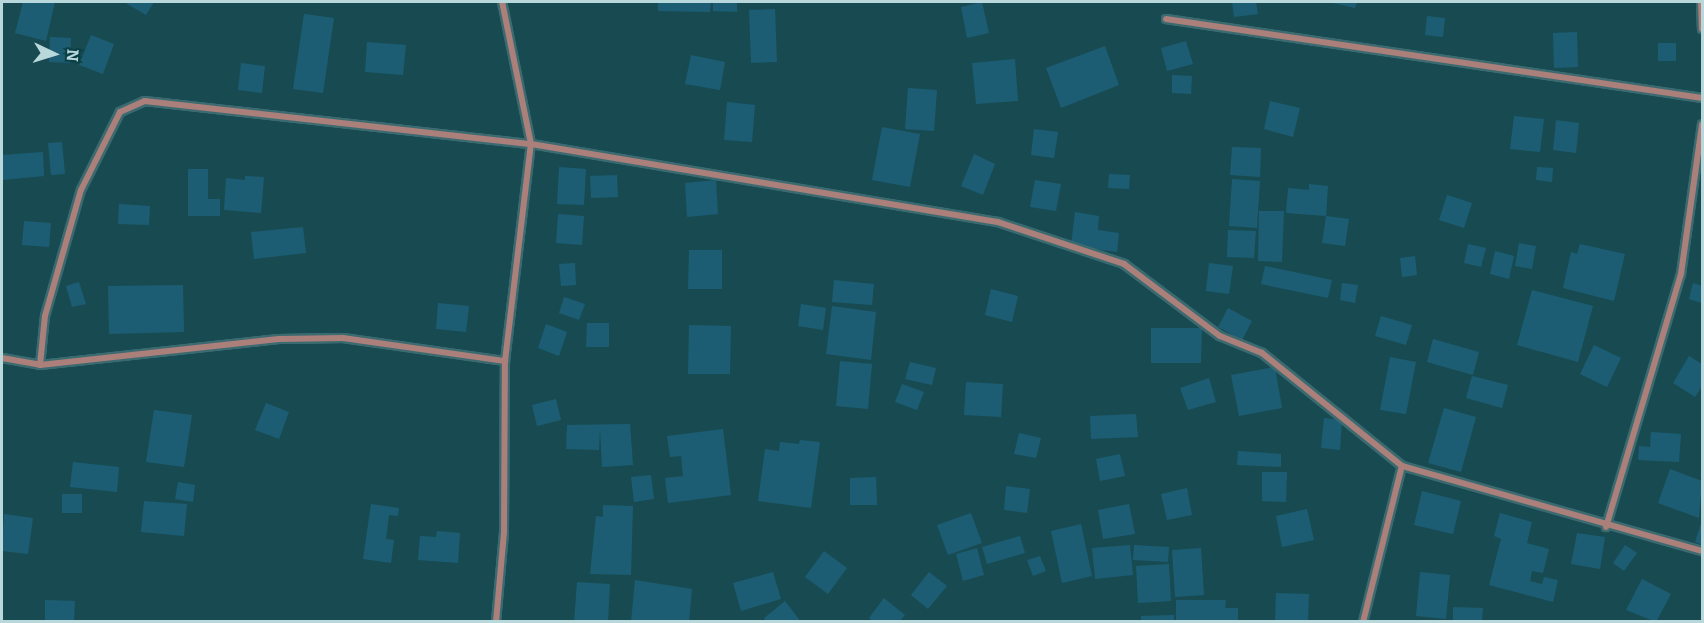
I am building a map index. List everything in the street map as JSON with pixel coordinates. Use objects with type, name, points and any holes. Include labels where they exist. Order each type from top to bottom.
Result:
[{"type":"street","points":[[496,621],[504,532],[505,361],[531,144],[502,2]]},
{"type":"street","points":[[1701,2],[1702,30]]},
{"type":"street","points":[[1166,19],[1702,98]]},
{"type":"street","points":[[40,364],[45,316],[81,190],[120,112],[145,101],[531,144],[998,222],[1124,264],[1220,336],[1262,353],[1402,466],[1606,526],[1702,551]]},
{"type":"street","points":[[1606,526],[1681,274],[1702,124]]},
{"type":"street","points":[[2,358],[40,364],[279,339],[343,338],[505,361]]},
{"type":"street","points":[[1363,621],[1402,466]]},
{"type":"building","points":[[23,2],[55,2],[46,41],[15,33]]},
{"type":"building","points":[[124,2],[154,2],[146,15]]},
{"type":"building","points":[[658,2],[711,2],[710,12],[658,11]]},
{"type":"building","points":[[713,2],[737,2],[737,12],[713,11]]},
{"type":"building","points":[[982,2],[989,33],[967,38],[961,7]]},
{"type":"building","points":[[1232,2],[1256,2],[1258,14],[1234,17]]},
{"type":"building","points":[[1329,2],[1357,2],[1355,8]]},
{"type":"building","points":[[775,9],[777,62],[751,63],[749,10]]},
{"type":"building","points":[[304,14],[334,18],[323,93],[293,89]]},
{"type":"building","points":[[1427,16],[1445,18],[1443,37],[1425,35]]},
{"type":"building","points":[[1577,32],[1578,67],[1554,68],[1553,33]]},
{"type":"building","points":[[91,35],[114,44],[103,74],[79,65]]},
{"type":"building","points":[[50,37],[71,38],[70,63],[49,62]]},
{"type":"building","points":[[1186,41],[1193,64],[1167,71],[1161,48]]},
{"type":"building","points":[[367,42],[406,45],[403,75],[365,72]]},
{"type":"building","points":[[1658,43],[1676,43],[1676,61],[1658,61]]},
{"type":"building","points":[[1105,46],[1119,85],[1061,108],[1046,68]]},
{"type":"building","points":[[691,55],[725,62],[720,90],[685,84]]},
{"type":"building","points":[[1015,59],[1018,101],[976,104],[972,63]]},
{"type":"building","points":[[241,63],[265,66],[262,93],[238,90]]},
{"type":"building","points":[[1172,75],[1192,76],[1191,94],[1172,93]]},
{"type":"building","points":[[908,88],[937,90],[934,131],[905,129]]},
{"type":"building","points":[[1270,101],[1300,108],[1293,137],[1264,129]]},
{"type":"building","points":[[727,102],[755,105],[752,142],[724,140]]},
{"type":"building","points":[[1514,116],[1544,119],[1540,152],[1510,149]]},
{"type":"building","points":[[1556,120],[1579,123],[1576,153],[1553,150]]},
{"type":"building","points":[[882,127],[920,134],[910,187],[872,180]]},
{"type":"building","points":[[1034,129],[1058,132],[1054,158],[1031,155]]},
{"type":"building","points":[[62,142],[65,174],[51,175],[48,143]]},
{"type":"building","points":[[1232,147],[1261,148],[1260,177],[1230,175]]},
{"type":"building","points":[[43,152],[44,176],[2,180],[2,155]]},
{"type":"building","points":[[974,154],[995,164],[983,195],[961,186]]},
{"type":"building","points":[[559,167],[586,169],[584,205],[557,204]]},
{"type":"building","points":[[1537,167],[1553,168],[1552,182],[1536,180]]},
{"type":"building","points":[[188,169],[208,169],[208,199],[220,199],[220,216],[188,216]]},
{"type":"building","points":[[1109,174],[1130,175],[1129,189],[1108,188]]},
{"type":"building","points":[[617,175],[618,197],[591,198],[590,176]]},
{"type":"building","points":[[245,176],[264,177],[261,213],[224,210],[226,178],[245,180]]},
{"type":"building","points":[[1232,179],[1260,181],[1257,228],[1229,226]]},
{"type":"building","points":[[716,180],[718,214],[687,217],[685,183]]},
{"type":"building","points":[[1035,180],[1061,184],[1056,211],[1030,207]]},
{"type":"building","points":[[1309,184],[1328,186],[1326,216],[1286,213],[1288,188],[1309,190]]},
{"type":"building","points":[[1447,195],[1472,203],[1464,228],[1439,220]]},
{"type":"building","points":[[119,204],[150,206],[149,225],[118,224]]},
{"type":"building","points":[[1259,211],[1284,211],[1282,262],[1258,261]]},
{"type":"building","points":[[1075,212],[1099,216],[1098,230],[1119,233],[1117,252],[1071,246]]},
{"type":"building","points":[[558,214],[584,216],[582,245],[556,243]]},
{"type":"building","points":[[1326,216],[1349,219],[1345,246],[1322,243]]},
{"type":"building","points":[[24,221],[51,223],[49,247],[22,245]]},
{"type":"building","points":[[303,227],[306,253],[254,259],[251,232]]},
{"type":"building","points":[[1228,230],[1256,231],[1254,258],[1227,257]]},
{"type":"building","points":[[1519,243],[1536,246],[1532,269],[1515,266]]},
{"type":"building","points":[[1468,244],[1486,248],[1481,267],[1464,263]]},
{"type":"building","points":[[1580,244],[1625,254],[1614,301],[1563,288],[1571,252],[1577,254]]},
{"type":"building","points":[[689,250],[722,250],[722,289],[688,289]]},
{"type":"building","points":[[1495,251],[1514,256],[1509,279],[1490,274]]},
{"type":"building","points":[[1415,256],[1417,275],[1402,277],[1400,258]]},
{"type":"building","points":[[575,263],[576,285],[561,286],[559,264]]},
{"type":"building","points":[[1209,263],[1233,266],[1229,294],[1206,291]]},
{"type":"building","points":[[1265,266],[1332,280],[1328,298],[1261,284]]},
{"type":"building","points":[[834,280],[874,284],[872,305],[832,302]]},
{"type":"building","points":[[79,282],[86,304],[72,307],[66,286]]},
{"type":"building","points":[[1342,283],[1358,285],[1355,303],[1340,300]]},
{"type":"building","points":[[1693,283],[1702,286],[1702,303],[1689,299]]},
{"type":"building","points":[[183,285],[184,332],[109,334],[108,286]]},
{"type":"building","points":[[991,289],[1018,296],[1012,322],[985,315]]},
{"type":"building","points":[[1532,290],[1593,306],[1578,362],[1517,345]]},
{"type":"building","points":[[564,297],[585,304],[579,320],[559,313]]},
{"type":"building","points":[[438,303],[469,306],[466,332],[436,329]]},
{"type":"building","points":[[801,304],[826,308],[823,330],[798,326]]},
{"type":"building","points":[[832,306],[876,312],[871,360],[826,354]]},
{"type":"building","points":[[1228,308],[1252,321],[1242,340],[1218,327]]},
{"type":"building","points":[[1381,316],[1412,325],[1406,345],[1375,336]]},
{"type":"building","points":[[587,323],[609,323],[609,347],[586,347]]},
{"type":"building","points":[[546,324],[567,332],[559,356],[538,348]]},
{"type":"building","points":[[689,325],[731,326],[730,374],[688,374]]},
{"type":"building","points":[[1151,328],[1202,328],[1201,363],[1151,363]]},
{"type":"building","points":[[1433,339],[1479,352],[1473,375],[1427,362]]},
{"type":"building","points":[[1594,345],[1621,358],[1607,387],[1580,374]]},
{"type":"building","points":[[1689,356],[1702,364],[1702,386],[1695,397],[1673,383]]},
{"type":"building","points":[[1390,357],[1416,362],[1406,414],[1380,410]]},
{"type":"building","points":[[840,361],[872,364],[868,409],[836,406]]},
{"type":"building","points":[[910,362],[936,368],[932,385],[905,379]]},
{"type":"building","points":[[1275,367],[1282,408],[1239,416],[1231,375]]},
{"type":"building","points":[[1472,376],[1508,385],[1502,408],[1466,398]]},
{"type":"building","points":[[1209,378],[1216,402],[1188,410],[1180,388]]},
{"type":"building","points":[[966,382],[1003,384],[1001,417],[964,415]]},
{"type":"building","points":[[902,384],[924,392],[917,410],[895,402]]},
{"type":"building","points":[[556,399],[561,420],[537,426],[532,405]]},
{"type":"building","points":[[266,403],[289,412],[279,439],[255,430]]},
{"type":"building","points":[[1444,408],[1476,417],[1461,472],[1428,463]]},
{"type":"building","points":[[154,410],[192,415],[184,467],[146,462]]},
{"type":"building","points":[[1136,414],[1138,437],[1091,439],[1090,416]]},
{"type":"building","points":[[1324,418],[1342,420],[1340,450],[1321,448]]},
{"type":"building","points":[[630,424],[633,465],[602,467],[600,429],[599,450],[566,449],[567,425]]},
{"type":"building","points":[[723,429],[731,495],[668,503],[665,478],[683,476],[681,456],[670,457],[667,436]]},
{"type":"building","points":[[1651,432],[1681,434],[1679,462],[1638,460],[1639,446],[1650,447]]},
{"type":"building","points":[[1019,433],[1041,438],[1036,458],[1014,454]]},
{"type":"building","points":[[800,440],[820,442],[811,508],[758,501],[765,449],[779,451],[780,442],[799,444]]},
{"type":"building","points":[[1238,451],[1281,454],[1281,467],[1237,465]]},
{"type":"building","points":[[1120,454],[1125,476],[1100,481],[1096,459]]},
{"type":"building","points":[[73,462],[119,467],[117,492],[70,487]]},
{"type":"building","points":[[1670,469],[1702,481],[1699,518],[1658,503]]},
{"type":"building","points":[[1262,472],[1287,472],[1286,502],[1262,501]]},
{"type":"building","points":[[651,475],[654,499],[634,502],[631,477]]},
{"type":"building","points":[[876,477],[877,505],[850,505],[850,478]]},
{"type":"building","points":[[178,482],[195,485],[193,502],[175,499]]},
{"type":"building","points":[[1006,486],[1030,489],[1027,513],[1004,510]]},
{"type":"building","points":[[1187,488],[1192,515],[1167,520],[1161,494]]},
{"type":"building","points":[[1422,491],[1461,501],[1453,534],[1414,525]]},
{"type":"building","points":[[62,494],[82,494],[82,513],[62,513]]},
{"type":"building","points":[[144,501],[187,504],[184,536],[141,532]]},
{"type":"building","points":[[371,504],[399,508],[398,516],[389,515],[386,539],[394,540],[391,563],[363,559]]},
{"type":"building","points":[[1129,504],[1135,534],[1103,539],[1098,510]]},
{"type":"building","points":[[603,505],[633,506],[631,575],[590,574],[596,516],[603,517]]},
{"type":"building","points":[[1307,509],[1314,540],[1282,547],[1276,516]]},
{"type":"building","points":[[971,513],[982,543],[948,555],[937,525]]},
{"type":"building","points":[[1500,513],[1532,522],[1527,543],[1549,549],[1543,573],[1532,571],[1530,581],[1542,584],[1544,577],[1558,580],[1553,602],[1489,585],[1501,539],[1494,536]]},
{"type":"building","points":[[4,514],[33,518],[28,554],[2,551]]},
{"type":"building","points":[[1702,520],[1702,545],[1695,542]]},
{"type":"building","points":[[1081,524],[1092,576],[1062,583],[1051,531]]},
{"type":"building","points":[[437,531],[460,533],[458,563],[418,560],[420,536],[436,537]]},
{"type":"building","points":[[1577,533],[1605,537],[1600,569],[1571,564]]},
{"type":"building","points":[[1020,536],[1025,553],[987,564],[982,547]]},
{"type":"building","points":[[1130,545],[1133,575],[1095,579],[1092,548]]},
{"type":"building","points":[[1134,545],[1169,547],[1168,562],[1133,560]]},
{"type":"building","points":[[1625,545],[1637,553],[1624,571],[1613,563]]},
{"type":"building","points":[[977,548],[984,575],[963,581],[956,554]]},
{"type":"building","points":[[1201,548],[1204,595],[1175,597],[1172,550]]},
{"type":"building","points":[[824,551],[847,568],[828,594],[805,577]]},
{"type":"building","points":[[1040,556],[1046,571],[1033,576],[1027,560]]},
{"type":"building","points":[[1169,564],[1171,601],[1138,603],[1136,566]]},
{"type":"building","points":[[773,572],[781,599],[741,611],[733,583]]},
{"type":"building","points":[[929,572],[947,586],[928,609],[911,595]]},
{"type":"building","points":[[1420,572],[1450,575],[1446,619],[1416,616]]},
{"type":"building","points":[[1642,579],[1671,594],[1656,622],[1626,610]]},
{"type":"building","points":[[635,580],[692,589],[689,622],[631,622]]},
{"type":"building","points":[[577,582],[610,584],[608,622],[574,622]]},
{"type":"building","points":[[1276,593],[1309,594],[1308,622],[1275,622]]},
{"type":"building","points":[[884,598],[905,615],[899,622],[873,622],[869,618]]},
{"type":"building","points":[[45,600],[75,601],[74,622],[45,622]]},
{"type":"building","points":[[1176,600],[1226,600],[1225,608],[1238,608],[1238,622],[1176,622]]},
{"type":"building","points":[[785,601],[801,622],[766,622],[764,618]]},
{"type":"building","points":[[1453,607],[1483,608],[1482,622],[1453,622]]},
{"type":"building","points":[[1174,615],[1174,622],[1141,622],[1141,616]]}]
